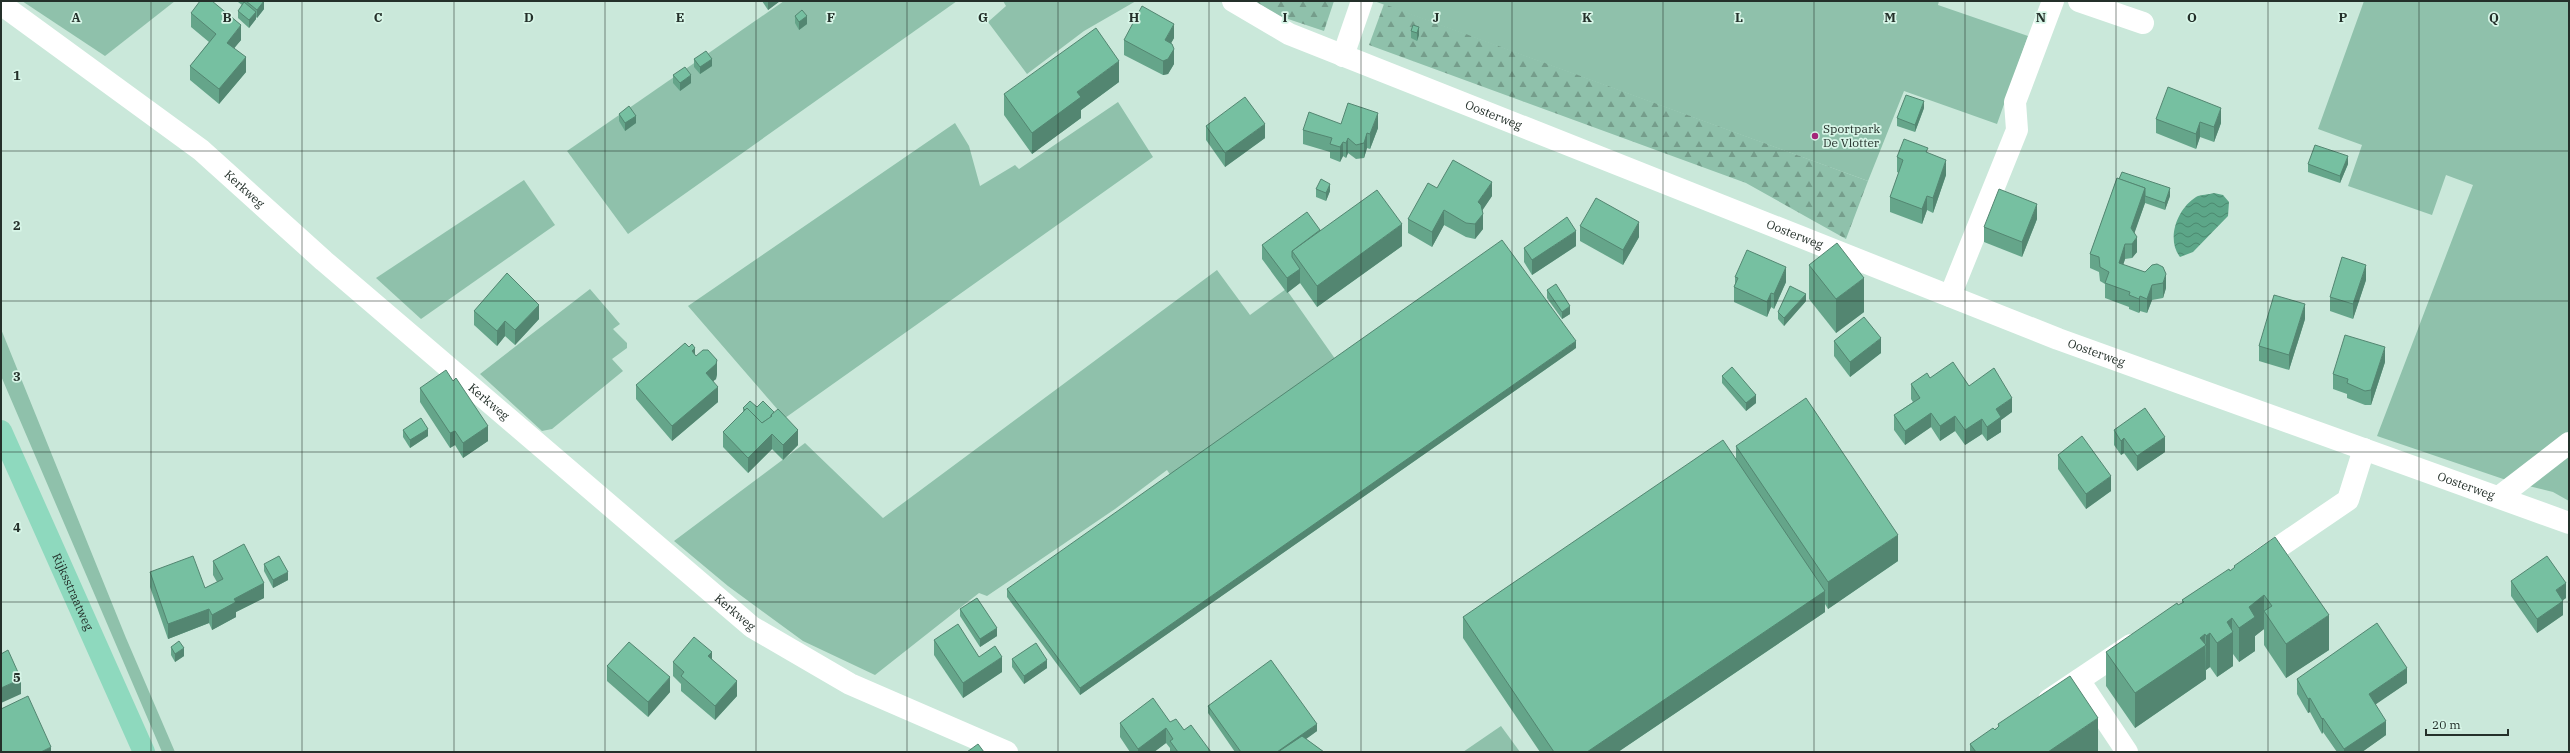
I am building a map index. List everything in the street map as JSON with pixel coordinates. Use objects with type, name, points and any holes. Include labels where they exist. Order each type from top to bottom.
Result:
[{"type":"main road","name":"Rijksstraatweg","points":[[1,431],[144,752]]},
{"type":"street","name":"Oosterweg","points":[[1233,1],[1289,34],[2058,339],[2569,522]]},
{"type":"street","points":[[1343,56],[1362,1]]},
{"type":"street","points":[[1950,296],[2017,130],[2015,102],[2053,1]]},
{"type":"street","points":[[2079,1],[2143,23]]},
{"type":"street","name":"Kerkweg","points":[[1,4],[200,150],[324,261],[752,627],[850,684],[1007,752]]},
{"type":"street","points":[[2499,497],[2569,443]]},
{"type":"street","points":[[2241,572],[2348,500],[2364,449]]},
{"type":"street","points":[[2035,710],[2150,632]]},
{"type":"street","points":[[2079,680],[2127,752]]},
{"type":"green space","points":[[22,1],[175,1],[105,56]]},
{"type":"green space","points":[[784,1],[957,1],[628,234],[567,151]]},
{"type":"green space","points":[[1003,1],[1136,1],[1084,31],[1027,74],[988,22],[1006,6]]},
{"type":"green space","points":[[1254,1],[1334,1],[1324,31],[1279,16]]},
{"type":"green space","name":"Sportpark De Vlotter","points":[[1374,1],[1939,1],[1938,5],[2028,36],[1997,124],[1904,91],[1868,181]]},
{"type":"green space","points":[[2364,1],[2569,1],[2569,501],[2553,492],[2512,482],[2377,436],[2473,185],[2446,175],[2432,215],[2348,186],[2362,145],[2318,129]]},
{"type":"green space","points":[[1384,4],[1868,181],[1846,239],[1746,183],[1369,45]]},
{"type":"green space","points":[[1118,102],[1153,157],[785,418],[688,306],[955,123],[969,146],[980,186],[1015,165],[1019,169]]},
{"type":"green space","points":[[524,180],[555,225],[421,319],[376,278]]},
{"type":"green space","points":[[1217,270],[1250,315],[1286,289],[1338,363],[1173,479],[1167,470],[1115,509],[987,596],[979,593],[875,675],[803,641],[728,586],[674,541],[805,443],[883,518]]},
{"type":"green space","points":[[590,289],[620,324],[613,329],[627,343],[627,348],[612,359],[623,371],[552,429],[542,431],[480,374]]},
{"type":"green space","points":[[1,329],[126,638],[175,752],[162,752],[1,376]]},
{"type":"green space","points":[[1501,726],[1520,752],[1463,752]]},
{"type":"water","points":[[2214,193],[2223,195],[2229,202],[2228,216],[2193,252],[2180,257],[2174,242],[2174,233],[2179,217],[2189,202],[2196,197]]},
{"type":"building","points":[[200,1],[212,1],[241,25],[227,43],[246,57],[219,89],[190,66],[216,34],[191,13]]},
{"type":"building","points":[[246,1],[264,1],[257,10]]},
{"type":"building","points":[[244,2],[256,12],[249,20],[238,11]]},
{"type":"building","points":[[1142,6],[1174,24],[1165,40],[1172,44],[1174,49],[1168,59],[1163,61],[1124,40]]},
{"type":"building","points":[[802,10],[807,16],[799,22],[795,16]]},
{"type":"building","points":[[1413,25],[1419,27],[1417,33],[1411,31]]},
{"type":"building","points":[[1096,28],[1119,61],[1077,92],[1081,97],[1032,133],[1004,94]]},
{"type":"building","points":[[706,51],[712,59],[700,67],[694,59]]},
{"type":"building","points":[[685,67],[691,75],[680,83],[673,75]]},
{"type":"building","points":[[2168,87],[2221,108],[2214,127],[2200,122],[2196,134],[2156,119]]},
{"type":"building","points":[[1906,95],[1924,101],[1915,125],[1897,118]]},
{"type":"building","points":[[1245,97],[1265,124],[1225,153],[1206,126]]},
{"type":"building","points":[[1348,103],[1378,113],[1370,134],[1367,133],[1364,143],[1356,145],[1348,138],[1346,143],[1343,142],[1340,147],[1330,144],[1332,138],[1303,130],[1309,112],[1341,124]]},
{"type":"building","points":[[629,106],[636,116],[625,123],[619,114]]},
{"type":"building","points":[[1904,139],[1928,148],[1926,152],[1946,160],[1933,198],[1927,196],[1922,209],[1890,197],[1903,160],[1897,157]]},
{"type":"building","points":[[2315,145],[2348,156],[2340,176],[2308,164]]},
{"type":"building","points":[[1453,160],[1492,182],[1478,202],[1481,205],[1483,214],[1475,224],[1466,223],[1444,210],[1432,232],[1408,219],[1428,183],[1437,188]]},
{"type":"building","points":[[2122,172],[2170,188],[2165,203],[2145,196],[2145,188],[2119,179]]},
{"type":"building","points":[[2117,178],[2145,188],[2131,228],[2137,237],[2132,244],[2125,244],[2119,263],[2145,272],[2152,265],[2157,264],[2163,267],[2166,274],[2163,283],[2152,285],[2147,299],[2140,296],[2139,299],[2129,295],[2130,292],[2105,283],[2109,272],[2100,267],[2099,257],[2090,254]]},
{"type":"building","points":[[1321,179],[1330,184],[1326,193],[1316,189]]},
{"type":"building","points":[[1999,189],[2037,204],[2022,242],[1984,227]]},
{"type":"building","points":[[1377,190],[1402,224],[1317,286],[1292,251]]},
{"type":"building","points":[[1596,198],[1639,222],[1623,250],[1580,226]]},
{"type":"building","points":[[1307,212],[1320,230],[1292,251],[1292,257],[1300,269],[1287,278],[1262,245]]},
{"type":"building","points":[[1567,217],[1576,231],[1532,260],[1524,248]]},
{"type":"building","points":[[1502,240],[1576,341],[1080,688],[1007,589]]},
{"type":"building","points":[[1837,243],[1864,278],[1836,299],[1809,265]]},
{"type":"building","points":[[1747,250],[1786,267],[1774,294],[1771,293],[1767,302],[1734,287],[1738,278],[1735,277]]},
{"type":"building","points":[[2342,257],[2366,265],[2353,304],[2330,297]]},
{"type":"building","points":[[507,273],[539,305],[515,330],[505,321],[497,331],[474,311]]},
{"type":"building","points":[[1556,284],[1570,306],[1562,312],[1547,290]]},
{"type":"building","points":[[1790,286],[1806,294],[1784,318],[1778,312]]},
{"type":"building","points":[[2274,295],[2305,304],[2289,355],[2259,346]]},
{"type":"building","points":[[1864,317],[1881,338],[1850,362],[1834,341]]},
{"type":"building","points":[[2345,335],[2385,347],[2371,390],[2365,391],[2347,383],[2348,379],[2333,374]]},
{"type":"building","points":[[685,343],[689,347],[692,344],[695,348],[692,351],[696,356],[703,350],[708,350],[717,360],[716,364],[706,373],[718,387],[672,426],[636,385]]},
{"type":"building","points":[[1953,362],[1969,386],[1994,368],[2012,398],[1996,409],[2001,417],[1987,427],[1982,419],[1965,430],[1955,416],[1940,426],[1931,413],[1905,431],[1894,415],[1920,398],[1911,384],[1927,373],[1930,378]]},
{"type":"building","points":[[1732,367],[1756,395],[1746,403],[1722,376]]},
{"type":"building","points":[[446,370],[453,381],[456,378],[488,426],[463,443],[455,431],[450,433],[420,388]]},
{"type":"building","points":[[1806,398],[1898,535],[1828,582],[1736,446]]},
{"type":"building","points":[[750,401],[757,407],[763,401],[774,412],[771,417],[762,423],[747,408],[745,410],[743,408]]},
{"type":"building","points":[[747,408],[762,423],[772,416],[771,415],[778,409],[798,430],[783,445],[772,434],[748,458],[723,432]]},
{"type":"building","points":[[2145,408],[2165,437],[2137,456],[2124,438],[2121,441],[2114,430]]},
{"type":"building","points":[[421,418],[428,429],[410,440],[403,430]]},
{"type":"building","points":[[2082,436],[2111,476],[2086,494],[2058,455]]},
{"type":"building","points":[[1723,440],[1825,591],[1587,752],[1554,752],[1463,617]]},
{"type":"building","points":[[2275,537],[2329,615],[2286,644],[2264,611],[2272,606],[2264,595],[2249,607],[2255,617],[2239,628],[2232,618],[2227,622],[2233,632],[2217,643],[2210,633],[2206,636],[2205,634],[2200,638],[2206,645],[2135,693],[2106,652],[2177,603],[2178,605],[2184,602],[2182,600],[2229,569],[2230,571],[2235,567],[2234,566]]},
{"type":"building","points":[[244,544],[264,583],[234,599],[236,602],[212,615],[209,609],[168,624],[150,572],[193,556],[205,588],[223,579],[213,561]]},
{"type":"building","points":[[279,556],[288,572],[273,580],[264,564]]},
{"type":"building","points":[[2547,556],[2566,583],[2556,590],[2563,601],[2537,619],[2511,581]]},
{"type":"building","points":[[977,598],[997,628],[980,639],[960,609]]},
{"type":"building","points":[[2377,623],[2407,668],[2369,694],[2386,721],[2344,749],[2323,718],[2322,719],[2310,698],[2308,699],[2297,679]]},
{"type":"building","points":[[958,624],[979,657],[995,646],[1002,657],[963,683],[934,640]]},
{"type":"building","points":[[694,637],[712,652],[708,656],[737,681],[715,706],[681,676],[684,672],[673,662]]},
{"type":"building","points":[[179,641],[184,648],[175,654],[171,647]]},
{"type":"building","points":[[629,642],[670,677],[648,702],[607,666]]},
{"type":"building","points":[[1036,643],[1047,660],[1024,676],[1012,659]]},
{"type":"building","points":[[8,650],[21,679],[1,688],[1,654]]},
{"type":"building","points":[[1271,660],[1317,724],[1277,752],[1241,752],[1208,706]]},
{"type":"building","points":[[2070,676],[2098,718],[2048,752],[1976,752],[1970,744],[1993,728],[1995,730],[1999,726],[1998,724]]},
{"type":"building","points":[[28,696],[51,747],[41,752],[1,752],[1,709]]},
{"type":"building","points":[[1153,698],[1170,722],[1176,719],[1184,730],[1191,725],[1211,752],[1178,752],[1170,741],[1173,739],[1166,728],[1138,749],[1120,723]]},
{"type":"building","points":[[1302,736],[1324,752],[1278,752]]},
{"type":"building","points":[[978,744],[984,752],[967,752]]},
{"type":"place","name":"Sportpark De Vlotter","points":[[1815,136]]}]
